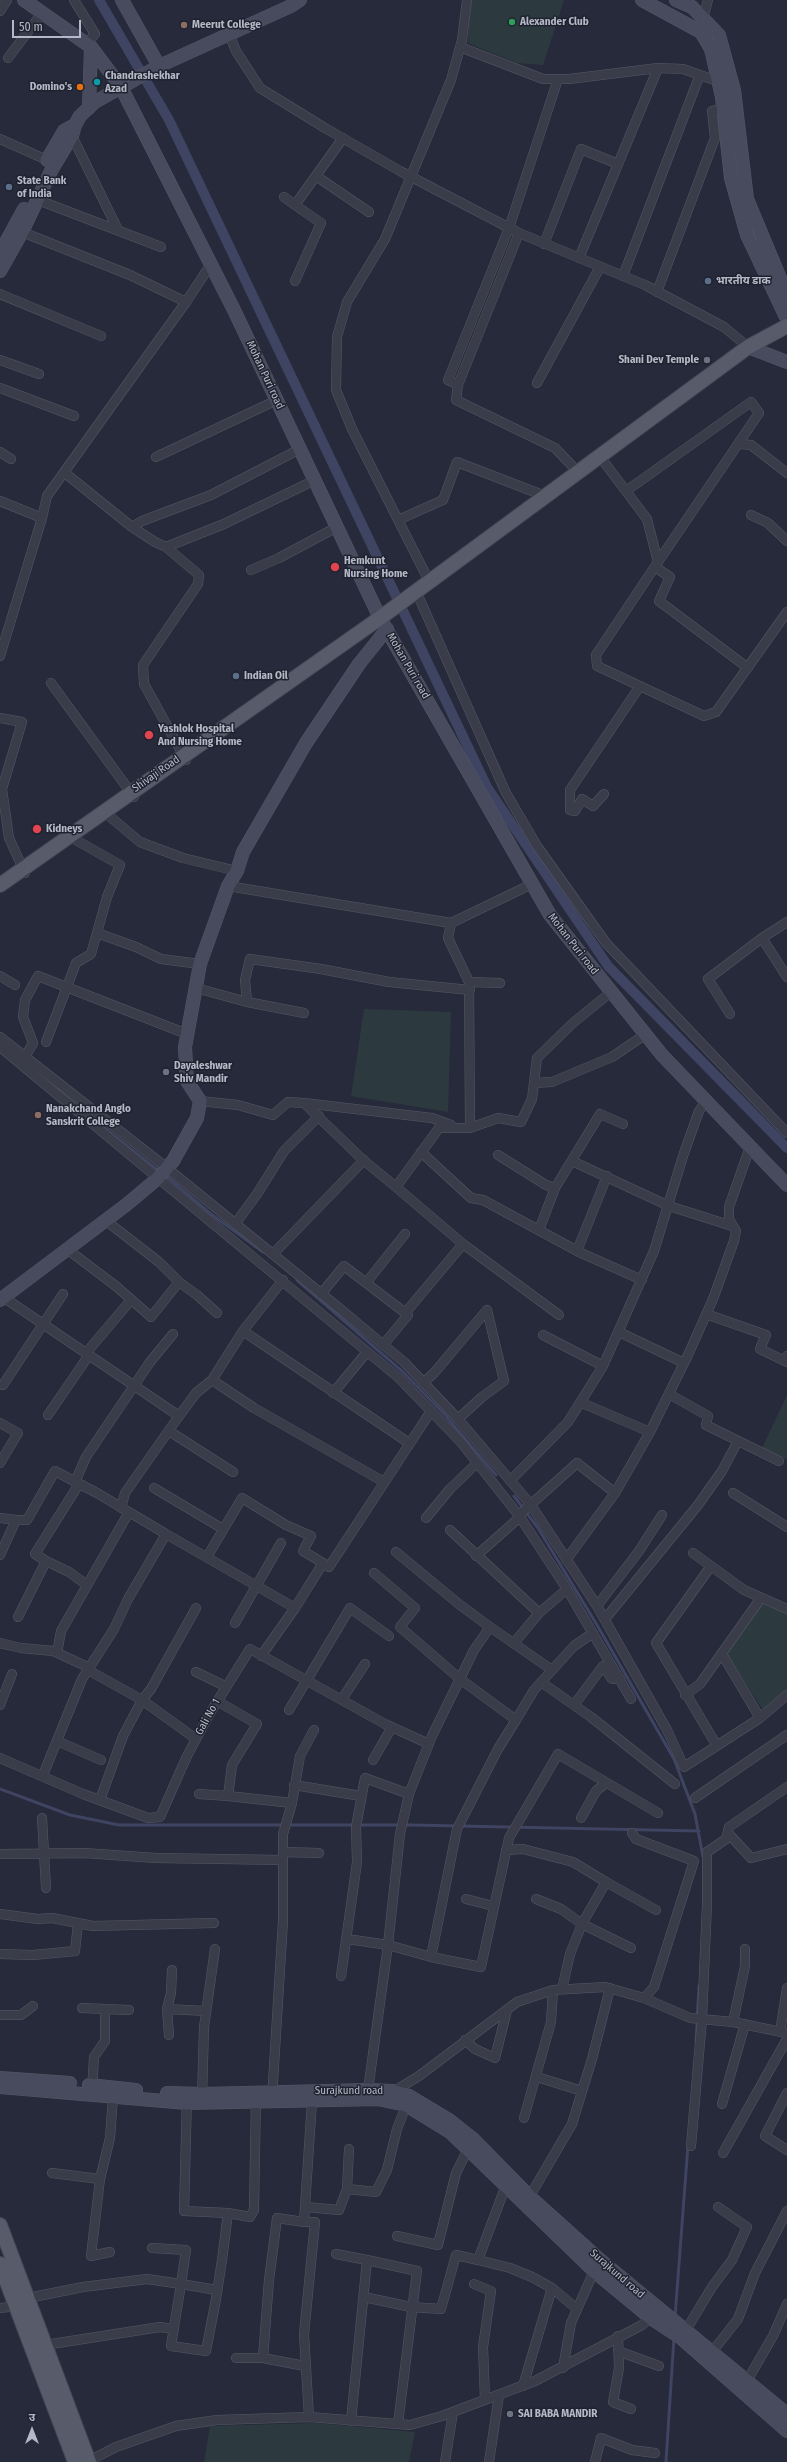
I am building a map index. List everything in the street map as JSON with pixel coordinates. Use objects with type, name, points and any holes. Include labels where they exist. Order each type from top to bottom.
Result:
[{"type":"main road","points":[[415,595],[578,472],[787,326]]},
{"type":"main road","points":[[415,595],[429,581],[604,462],[752,349],[787,334]]},
{"type":"main road","name":"Shivaji Road","points":[[0,885],[24,871],[387,619],[415,595]]},
{"type":"main road","points":[[72,837],[108,815],[133,795]]},
{"type":"main road","points":[[0,892],[24,871]]},
{"type":"main road","points":[[0,2225],[45,2345],[85,2462]]},
{"type":"main road","points":[[0,2264],[16,2307],[85,2462]]},
{"type":"main road","points":[[16,2307],[29,2301]]},
{"type":"street","points":[[0,11],[7,0]]},
{"type":"street","name":"Mohan Puri road","points":[[24,0],[88,45],[121,87],[211,264],[337,527],[550,915],[646,1034],[787,1185]]},
{"type":"street","points":[[74,0],[95,34],[88,45],[89,108]]},
{"type":"street","points":[[122,0],[154,68]]},
{"type":"street","points":[[0,271],[22,232],[51,171],[80,116],[89,108],[121,87],[154,68],[300,0]]},
{"type":"street","points":[[429,581],[352,429],[336,390],[337,352],[338,337],[347,302],[385,239],[452,80],[460,48],[467,0]]},
{"type":"street","points":[[642,0],[700,31],[711,50],[720,82],[731,178],[747,235],[787,319]]},
{"type":"street","points":[[676,0],[692,7],[719,35],[726,55],[734,90],[747,199],[787,295]]},
{"type":"street","points":[[700,31],[708,0]]},
{"type":"street","points":[[8,58],[42,12]]},
{"type":"street","points":[[229,34],[236,50],[260,88],[343,138],[411,177],[509,228],[657,292],[724,327],[752,349],[787,362]]},
{"type":"street","points":[[460,48],[543,79],[558,79],[658,68],[683,69],[699,77],[720,82]]},
{"type":"street","points":[[579,258],[658,68]]},
{"type":"street","points":[[623,276],[699,77]]},
{"type":"street","points":[[458,385],[448,380],[509,228],[558,79]]},
{"type":"street","points":[[657,292],[716,138],[712,111],[723,108]]},
{"type":"street","points":[[0,254],[47,160],[64,131],[73,131]]},
{"type":"street","points":[[73,131],[118,230]]},
{"type":"street","points":[[295,205],[343,138]]},
{"type":"street","points":[[0,139],[47,160]]},
{"type":"street","points":[[544,244],[581,149],[618,164]]},
{"type":"street","points":[[316,176],[369,212]]},
{"type":"street","points":[[284,197],[321,223],[295,281]]},
{"type":"street","points":[[38,200],[161,247]]},
{"type":"street","points":[[22,232],[130,275],[186,302]]},
{"type":"street","points":[[519,233],[458,385],[456,400],[555,448],[578,472]]},
{"type":"street","points":[[0,656],[4,628],[42,518],[47,496],[65,473],[99,422],[186,302],[211,264]]},
{"type":"street","points":[[537,383],[600,267]]},
{"type":"street","points":[[0,294],[101,336]]},
{"type":"street","points":[[0,360],[39,374]]},
{"type":"street","points":[[0,388],[74,416]]},
{"type":"street","points":[[156,457],[277,400]]},
{"type":"street","points":[[626,491],[752,402],[759,413],[740,444],[596,655],[597,666],[704,716],[716,712],[787,612]]},
{"type":"street","points":[[740,444],[751,445],[787,473]]},
{"type":"street","points":[[132,527],[142,521],[211,495],[300,449]]},
{"type":"street","points":[[0,452],[11,459]]},
{"type":"street","points":[[398,520],[443,500],[457,462],[545,496]]},
{"type":"street","points":[[604,462],[647,519],[657,564],[670,577],[659,601],[748,668]]},
{"type":"street","points":[[65,473],[132,527],[155,542],[166,547],[199,575],[198,584],[143,665],[144,684],[185,758]]},
{"type":"street","points":[[166,547],[224,524],[315,480]]},
{"type":"street","points":[[0,501],[42,518]]},
{"type":"street","points":[[750,515],[768,524],[787,540]]},
{"type":"street","points":[[251,570],[279,558],[337,527]]},
{"type":"street","points":[[415,595],[506,793],[541,852],[606,943],[787,1133]]},
{"type":"street","points":[[179,1416],[135,1385],[2,1299],[105,1220],[163,1173],[197,1118],[200,1101],[187,1081],[184,1047],[200,964],[228,886],[237,871],[243,852],[306,743],[387,619]]},
{"type":"street","points":[[51,683],[133,795]]},
{"type":"street","points":[[604,794],[593,806],[582,799],[574,812],[570,810],[570,790],[640,686]]},
{"type":"street","points":[[0,718],[22,722],[2,789],[9,838],[24,871]]},
{"type":"street","points":[[108,815],[140,842],[183,858],[237,871]]},
{"type":"street","points":[[46,1042],[76,963],[91,954],[120,865],[72,837]]},
{"type":"street","points":[[228,886],[451,923],[532,884]]},
{"type":"street","points":[[730,1014],[708,980],[762,938],[787,922]]},
{"type":"street","points":[[451,923],[448,938],[470,986],[470,1128]]},
{"type":"street","points":[[97,933],[136,947],[161,959],[200,964]]},
{"type":"street","points":[[762,938],[787,977]]},
{"type":"street","points":[[247,1002],[245,980],[250,959],[321,969],[389,982],[470,986],[500,983]]},
{"type":"street","points":[[0,976],[15,984]]},
{"type":"street","points":[[25,1057],[34,1043],[23,1016],[25,1000],[38,976],[66,989],[187,1034]]},
{"type":"street","points":[[196,988],[247,1002],[304,1013]]},
{"type":"street","points":[[396,1187],[439,1128],[470,1128],[498,1118],[521,1122],[532,1099],[536,1058],[573,1023],[611,992]]},
{"type":"street","points":[[534,1083],[552,1082],[612,1057],[646,1034]]},
{"type":"street","points":[[0,1037],[163,1173],[283,1280],[398,1378],[431,1411],[477,1463],[519,1516],[567,1589],[631,1699]]},
{"type":"street","points":[[0,1047],[163,1173],[273,1254],[383,1345],[458,1419],[530,1507],[597,1606],[667,1730],[684,1767],[760,1718],[787,1695]]},
{"type":"street","points":[[510,1481],[568,1422],[582,1403],[603,1366],[642,1280],[669,1206],[683,1156],[699,1111],[706,1100]]},
{"type":"street","points":[[200,1101],[238,1105],[274,1115],[288,1102],[304,1103],[432,1118],[470,1128]]},
{"type":"street","points":[[304,1103],[364,1160],[463,1244],[559,1315]]},
{"type":"street","points":[[540,1230],[555,1188],[600,1114],[623,1124]]},
{"type":"street","points":[[234,1224],[257,1194],[284,1151],[319,1116]]},
{"type":"street","points":[[566,1560],[615,1494],[650,1432],[706,1314],[734,1241],[736,1231],[732,1226],[729,1207],[750,1147]]},
{"type":"street","points":[[421,1152],[471,1198],[483,1200],[577,1251],[642,1280]]},
{"type":"street","points":[[498,1155],[546,1185],[555,1188]]},
{"type":"street","points":[[273,1254],[364,1160]]},
{"type":"street","points":[[572,1161],[669,1206],[732,1226]]},
{"type":"street","points":[[577,1251],[607,1176]]},
{"type":"street","points":[[105,1220],[159,1262],[179,1282],[198,1295],[217,1313]]},
{"type":"street","points":[[366,1283],[405,1234]]},
{"type":"street","points":[[383,1345],[408,1315],[406,1312],[463,1244]]},
{"type":"street","points":[[67,1249],[151,1317],[179,1282]]},
{"type":"street","points":[[321,1294],[344,1266],[408,1315]]},
{"type":"street","points":[[57,1653],[61,1631],[87,1585],[125,1510],[125,1493],[196,1393],[212,1380],[243,1331],[283,1280]]},
{"type":"street","points":[[3,1385],[63,1294]]},
{"type":"street","points":[[48,1415],[88,1354],[131,1300]]},
{"type":"street","points":[[423,1383],[434,1373],[487,1310],[504,1381],[482,1397],[458,1419]]},
{"type":"street","points":[[706,1314],[766,1336],[760,1348],[787,1362],[787,1356]]},
{"type":"street","points":[[243,1331],[409,1443]]},
{"type":"street","points":[[619,1332],[684,1363]]},
{"type":"street","points":[[87,1585],[69,1572],[35,1554],[77,1483],[86,1457],[172,1334]]},
{"type":"street","points":[[543,1335],[603,1366]]},
{"type":"street","points":[[333,1393],[367,1352]]},
{"type":"street","points":[[212,1380],[254,1408],[384,1482]]},
{"type":"street","points":[[669,1394],[708,1416],[706,1425],[779,1461]]},
{"type":"street","points":[[582,1403],[650,1432]]},
{"type":"street","points":[[207,1557],[242,1498],[286,1525],[311,1536],[303,1551],[329,1567],[431,1411]]},
{"type":"street","points":[[0,1423],[18,1433],[0,1463]]},
{"type":"street","points":[[169,1431],[233,1472]]},
{"type":"street","points":[[605,1619],[698,1505],[722,1471],[738,1441]]},
{"type":"street","points":[[426,1518],[450,1489],[477,1463]]},
{"type":"street","points":[[476,1556],[577,1464],[615,1494]]},
{"type":"street","points":[[0,1518],[27,1520],[55,1471],[207,1557],[255,1587],[295,1608]]},
{"type":"street","points":[[154,1488],[224,1529]]},
{"type":"street","points":[[733,1493],[747,1504],[787,1527]]},
{"type":"street","points":[[597,1606],[639,1551],[662,1515]]},
{"type":"street","points":[[0,1554],[16,1520]]},
{"type":"street","points":[[450,1530],[476,1556],[540,1613]]},
{"type":"street","points":[[43,1775],[82,1679],[114,1629],[128,1599],[166,1534]]},
{"type":"street","points":[[236,1623],[281,1543]]},
{"type":"street","points":[[396,1552],[460,1605],[552,1670]]},
{"type":"street","points":[[693,1553],[744,1590],[787,1609]]},
{"type":"street","points":[[18,1617],[46,1561]]},
{"type":"street","points":[[261,1656],[295,1608],[322,1563]]},
{"type":"street","points":[[711,1566],[656,1643],[685,1695],[717,1746]]},
{"type":"street","points":[[374,1573],[415,1608],[400,1627],[460,1679],[516,1720]]},
{"type":"street","points":[[514,1643],[540,1613],[567,1589]]},
{"type":"street","points":[[685,1695],[700,1684],[761,1598]]},
{"type":"street","points":[[100,1800],[124,1736],[142,1700],[151,1689],[196,1608]]},
{"type":"street","points":[[289,1710],[350,1608],[389,1636]]},
{"type":"street","points":[[314,1730],[300,1756],[294,1784],[292,1803],[286,1823],[283,1856],[283,1921],[272,2097],[312,2101],[368,2094],[371,2050],[388,1945],[402,1826],[409,1794],[429,1744],[474,1650],[490,1627]]},
{"type":"street","points":[[431,1957],[458,1825],[534,1690],[574,1646],[593,1633]]},
{"type":"street","points":[[0,1642],[21,1648],[57,1653],[89,1669],[142,1700],[196,1739]]},
{"type":"street","name":"Gali No 1","points":[[0,1758],[100,1800],[148,1818],[160,1817],[196,1739],[225,1686],[250,1649],[392,1727],[429,1744]]},
{"type":"street","points":[[722,1654],[760,1718]]},
{"type":"street","points":[[342,1699],[365,1664]]},
{"type":"street","points":[[574,1705],[603,1666],[612,1679],[620,1679]]},
{"type":"street","points":[[196,1672],[225,1686]]},
{"type":"street","points":[[0,1704],[12,1674]]},
{"type":"street","points":[[541,1682],[574,1705],[675,1784]]},
{"type":"street","points":[[217,1701],[257,1724],[232,1765],[228,1796]]},
{"type":"street","points":[[373,1760],[392,1727]]},
{"type":"street","points":[[695,1798],[787,1735]]},
{"type":"street","points":[[57,1742],[101,1760]]},
{"type":"street","points":[[346,1939],[388,1945],[431,1957],[481,1967],[506,1850],[516,1825],[558,1754],[658,1813]]},
{"type":"street","points":[[341,1976],[357,1862],[357,1823],[365,1778],[409,1794]]},
{"type":"street","points":[[581,1818],[596,1791],[606,1783]]},
{"type":"street","points":[[294,1784],[361,1796]]},
{"type":"street","points":[[691,2146],[701,2019],[707,1904],[707,1852],[726,1839],[729,1827],[786,1789]]},
{"type":"street","points":[[199,1794],[292,1803]]},
{"type":"street","points":[[42,1818],[46,1888]]},
{"type":"street","points":[[632,1833],[636,1839],[694,1861],[654,1988],[644,1998]]},
{"type":"street","points":[[728,1833],[751,1858],[787,1849]]},
{"type":"street","points":[[506,1850],[523,1849],[573,1862],[656,1910]]},
{"type":"street","points":[[0,1854],[84,1853],[156,1858],[283,1856],[319,1853]]},
{"type":"street","points":[[524,2118],[537,2077],[558,1989],[570,1954],[582,1924],[606,1882]]},
{"type":"street","points":[[466,1899],[493,1906]]},
{"type":"street","points":[[536,1899],[561,1909],[582,1924],[631,1948]]},
{"type":"street","points":[[0,1914],[38,1919],[52,1918],[93,1926],[214,1923]]},
{"type":"street","points":[[0,1954],[33,1955],[75,1951],[78,1923]]},
{"type":"street","points":[[202,2098],[206,2011],[215,1949]]},
{"type":"street","points":[[733,2022],[745,1966],[745,1949]]},
{"type":"street","points":[[169,2035],[167,2009],[171,1993],[172,1970]]},
{"type":"street","points":[[527,2200],[572,2124],[610,1988]]},
{"type":"street","points":[[390,2096],[517,2002],[558,1989],[610,1988],[644,1998],[690,2018],[733,2022],[783,2032],[787,1988]]},
{"type":"street","points":[[0,2015],[21,2015],[33,2006]]},
{"type":"street","points":[[82,2008],[129,2010]]},
{"type":"street","points":[[92,2090],[94,2057],[105,2041],[105,2009]]},
{"type":"street","points":[[167,2009],[206,2011]]},
{"type":"street","points":[[465,2040],[476,2049],[495,2058],[507,2010]]},
{"type":"street","points":[[722,2104],[745,2024]]},
{"type":"street","points":[[723,2152],[787,2039]]},
{"type":"street","points":[[537,2077],[582,2091]]},
{"type":"street","name":"Surajkund road","points":[[0,2078],[114,2093],[187,2098],[256,2098],[368,2094],[390,2096],[408,2100],[449,2120],[527,2200],[660,2317]]},
{"type":"street","points":[[0,2088],[55,2086]]},
{"type":"street","points":[[110,2252],[91,2256],[100,2180],[110,2138],[114,2093]]},
{"type":"street","points":[[787,2093],[765,2136],[787,2150]]},
{"type":"street","points":[[187,2098],[184,2211],[228,2213],[250,2217],[254,2210],[256,2098]]},
{"type":"street","points":[[347,2189],[376,2192],[387,2170],[408,2100]]},
{"type":"street","points":[[304,2222],[312,2101]]},
{"type":"street","points":[[397,2236],[438,2245],[456,2173],[470,2143],[506,2185],[527,2200],[594,2271],[660,2317],[744,2386],[787,2414]]},
{"type":"street","points":[[306,2207],[339,2210],[347,2189],[349,2148]]},
{"type":"street","points":[[52,2173],[100,2180]]},
{"type":"street","points":[[478,2260],[506,2185]]},
{"type":"street","points":[[682,2334],[712,2287],[732,2260],[747,2226],[718,2207]]},
{"type":"street","points":[[712,2352],[738,2319],[755,2273],[787,2211]]},
{"type":"street","points":[[152,2248],[186,2250],[171,2346],[206,2352],[228,2213]]},
{"type":"street","points":[[263,2358],[269,2280],[277,2218],[315,2222],[304,2334],[309,2417]]},
{"type":"street","points":[[336,2254],[417,2270],[398,2424]]},
{"type":"street","points":[[364,2297],[412,2307],[441,2309],[456,2255],[510,2268],[552,2288],[577,2309]]},
{"type":"street","points":[[351,2421],[367,2260]]},
{"type":"street","points":[[563,2368],[571,2323],[594,2271]]},
{"type":"street","points":[[29,2301],[83,2287],[147,2279],[217,2290]]},
{"type":"street","points":[[474,2284],[491,2291],[483,2348],[485,2400]]},
{"type":"street","points":[[523,2386],[552,2288]]},
{"type":"street","points":[[744,2386],[773,2336],[787,2304]]},
{"type":"street","points":[[0,2308],[16,2307]]},
{"type":"street","points":[[85,2462],[116,2447],[176,2426],[217,2420],[309,2417],[410,2426],[523,2386],[563,2368],[618,2336],[660,2317]]},
{"type":"street","points":[[45,2345],[160,2327],[174,2329]]},
{"type":"street","points":[[682,2334],[712,2352],[787,2431]]},
{"type":"street","points":[[618,2336],[619,2368],[612,2402],[631,2409]]},
{"type":"street","points":[[618,2351],[659,2366]]},
{"type":"street","points":[[236,2358],[263,2358],[305,2366]]},
{"type":"street","points":[[489,2462],[499,2395]]},
{"type":"street","points":[[444,2462],[453,2412]]},
{"type":"street","points":[[595,2462],[601,2438],[632,2450],[655,2453]]},
{"type":"shaded area","name":"Alexander Club","points":[[469,0],[564,0],[543,65],[517,63],[468,43]]},
{"type":"shaded area","points":[[364,1009],[451,1012],[448,1112],[351,1096]]},
{"type":"shaded area","points":[[787,1395],[787,1460],[762,1448]]},
{"type":"shaded area","points":[[763,1600],[787,1611],[787,1690],[763,1710],[726,1653]]},
{"type":"shaded area","points":[[316,2423],[415,2432],[409,2462],[204,2462],[210,2426]]},
{"type":"waterway","points":[[99,0],[169,120],[487,787],[608,966],[787,1148]]},
{"type":"waterway","points":[[93,1119],[159,1171]]},
{"type":"waterway","points":[[165,1175],[211,1214],[263,1252]]},
{"type":"waterway","points":[[297,1280],[403,1372],[446,1416],[496,1475]]},
{"type":"waterway","points":[[514,1496],[538,1528],[597,1625],[674,1759],[695,1814],[703,1857]]},
{"type":"waterway","points":[[0,1789],[70,1815],[119,1825],[411,1825],[699,1831]]},
{"type":"waterway","points":[[696,2042],[699,1986]]},
{"type":"waterway","points":[[675,2317],[688,2145]]},
{"type":"waterway","points":[[666,2462],[674,2337]]},
{"type":"place","name":"Alexander Club","points":[[512,22]]},
{"type":"place","name":"Meerut College","points":[[184,25]]},
{"type":"place","name":"Chandrashekhar Azad","points":[[97,82]]},
{"type":"place","name":"Domino's","points":[[80,87]]},
{"type":"place","name":"State Bank of India","points":[[9,187]]},
{"type":"place","name":"भारतीय डाक","points":[[708,281]]},
{"type":"place","name":"Shani Dev Temple","points":[[707,360]]},
{"type":"place","name":"Hemkunt Nursing Home","points":[[335,567]]},
{"type":"place","name":"Indian Oil","points":[[236,676]]},
{"type":"place","name":"Yashlok Hospital And Nursing Home","points":[[149,735]]},
{"type":"place","name":"Kidneys","points":[[37,829]]},
{"type":"place","name":"Dayaleshwar Shiv Mandir","points":[[166,1072]]},
{"type":"place","name":"Nanakchand Anglo Sanskrit College","points":[[38,1115]]},
{"type":"place","name":"SAI BABA MANDIR","points":[[510,2414]]}]
